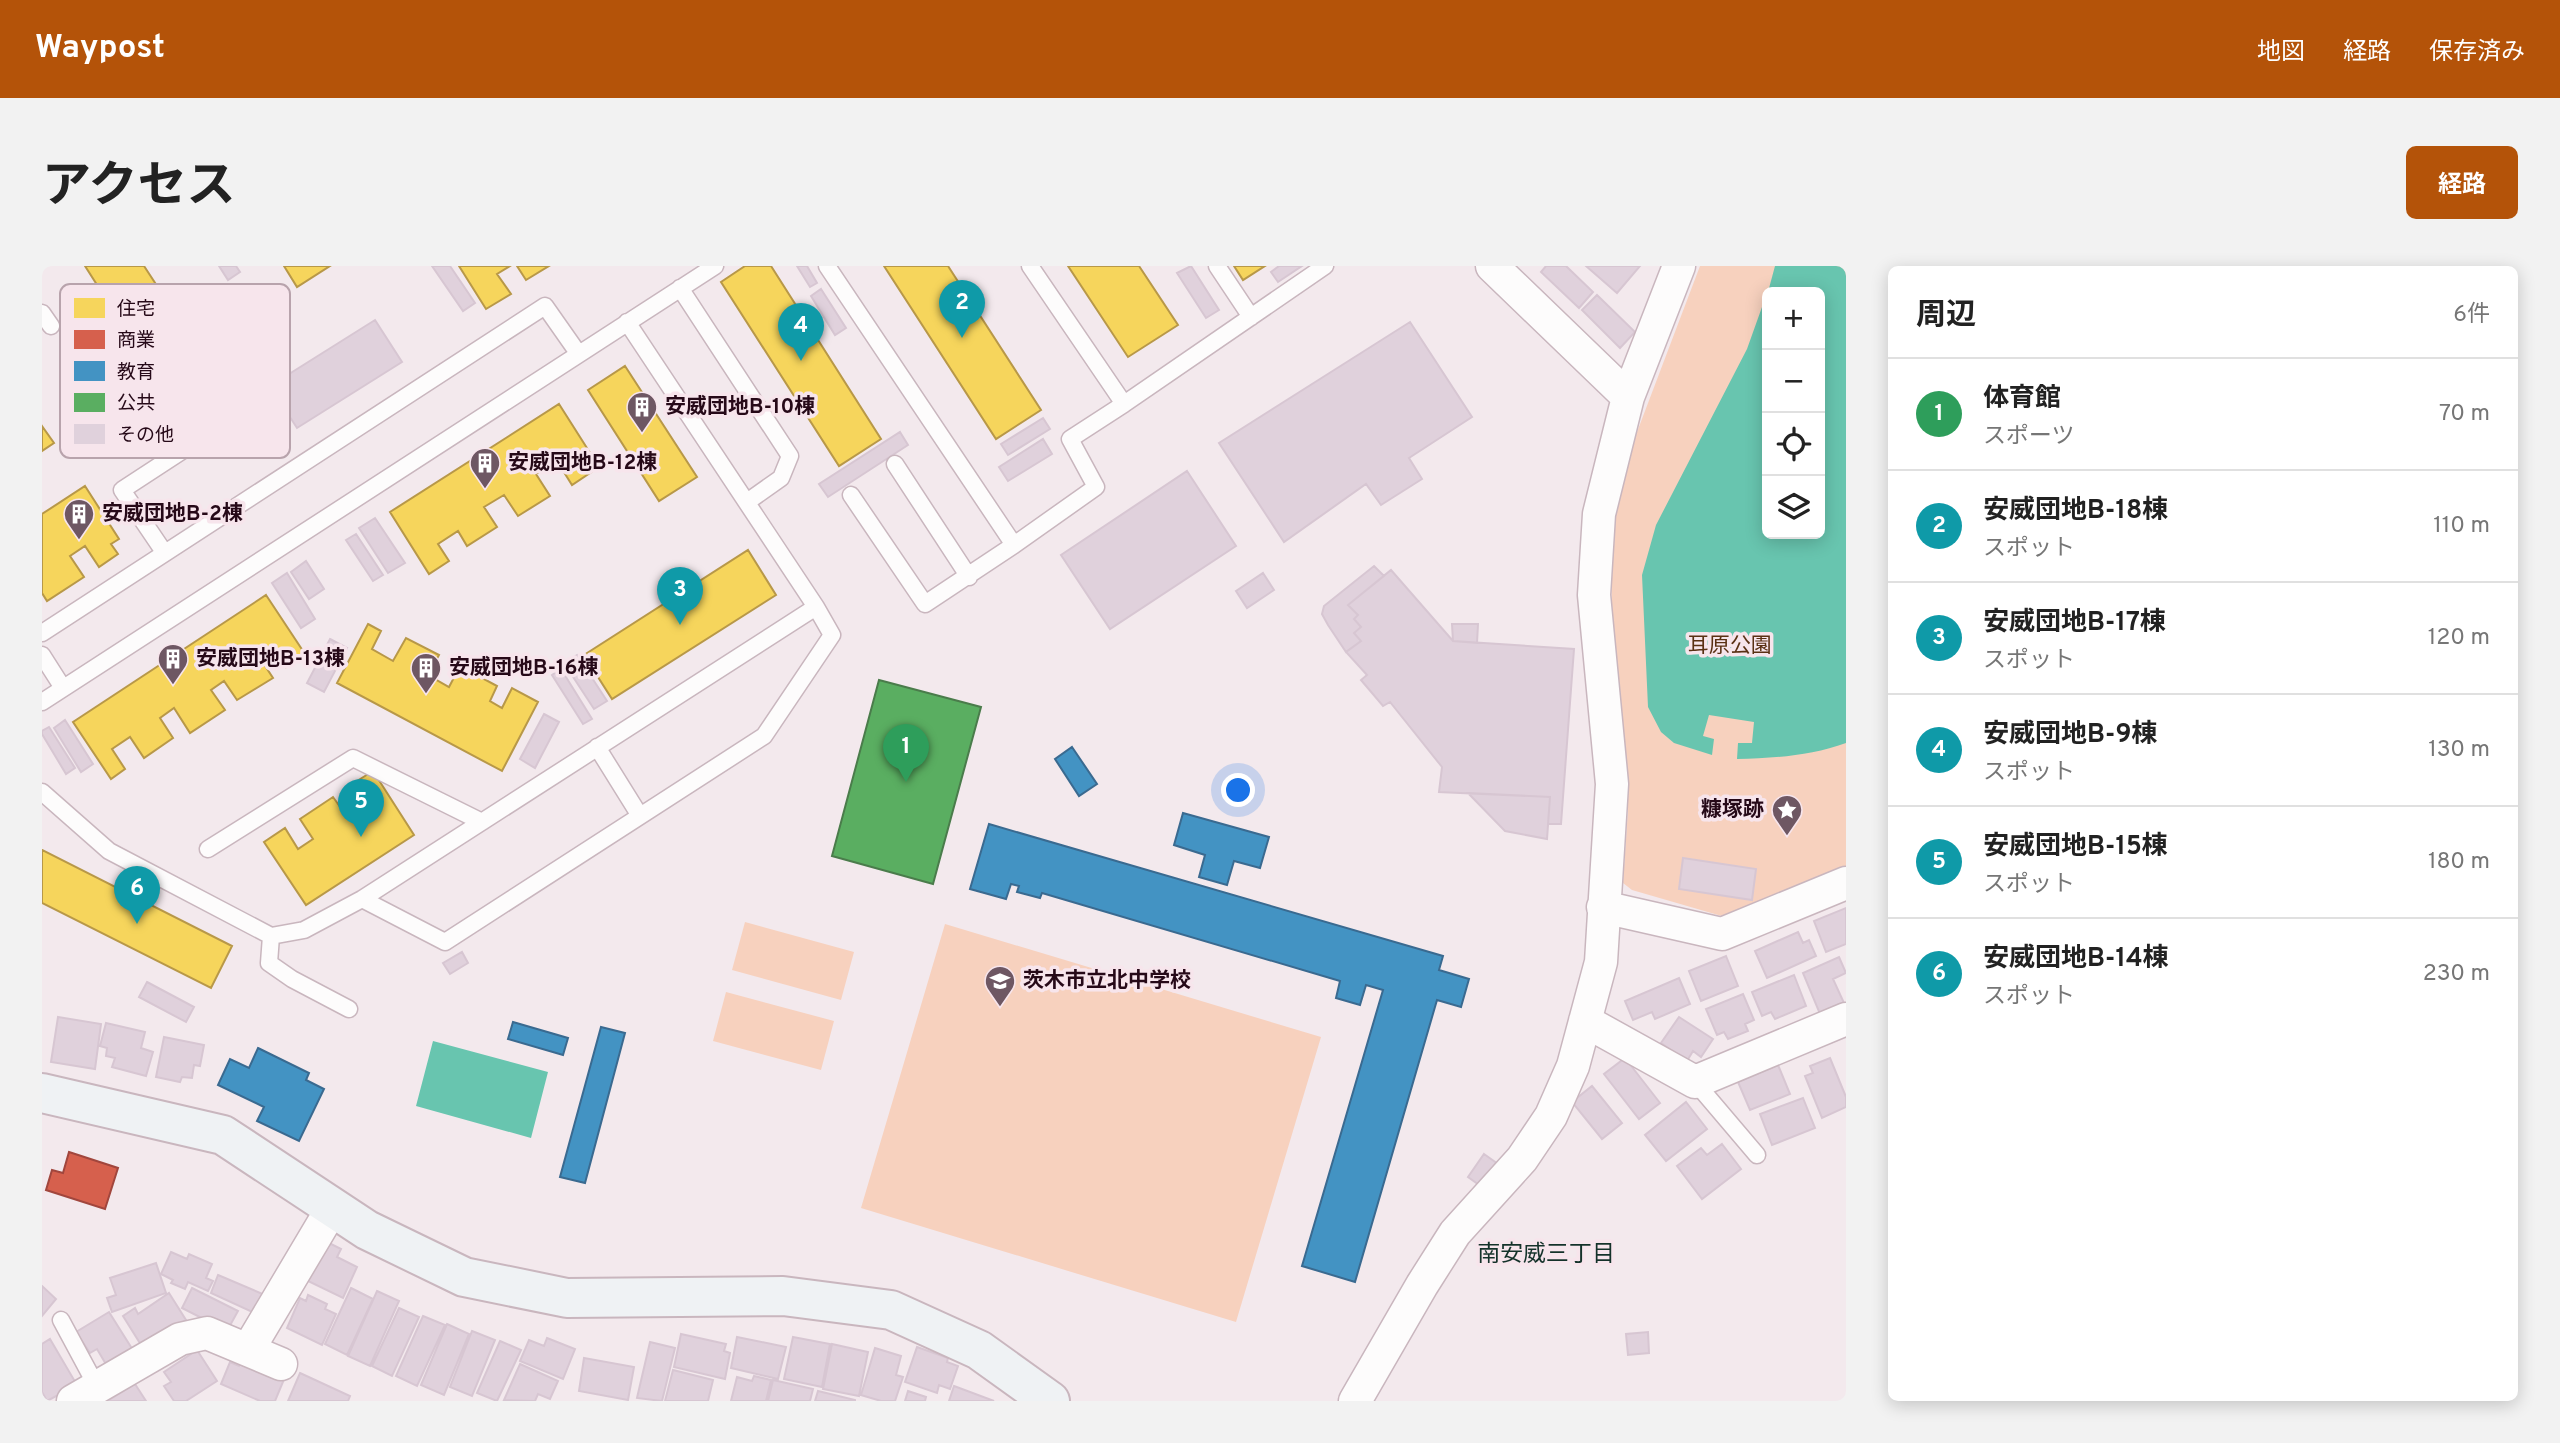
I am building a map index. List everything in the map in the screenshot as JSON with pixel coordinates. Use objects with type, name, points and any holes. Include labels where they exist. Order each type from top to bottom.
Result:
[{"type":"street","points":[[1492,266],[1628,397]]},
{"type":"street","points":[[1355,1401],[1455,1233],[1522,1160],[1551,1116],[1573,1066],[1586,1021],[1601,962],[1612,784],[1594,595],[1599,514],[1628,397],[1679,266]]},
{"type":"street","points":[[1603,908],[1722,934],[1846,883]]},
{"type":"street","points":[[1586,1021],[1695,1082],[1846,1019]]},
{"type":"street","points":[[42,1093],[223,1135],[367,1230],[464,1277],[567,1298],[783,1296],[891,1310],[979,1350],[1050,1401]]},
{"type":"street","points":[[248,1350],[333,1207]]},
{"type":"street","points":[[85,1394],[180,1339],[207,1333],[281,1364]]},
{"type":"lane","points":[[42,702],[715,266]]},
{"type":"lane","points":[[827,266],[1014,545]]},
{"type":"lane","points":[[1030,266],[1124,404]]},
{"type":"lane","points":[[1217,266],[1251,317]]},
{"type":"lane","points":[[851,495],[925,604],[969,577],[1096,487],[1070,439],[1325,266]]},
{"type":"lane","points":[[681,288],[790,456],[781,478],[747,502]]},
{"type":"lane","points":[[42,633],[545,306],[578,353]]},
{"type":"lane","points":[[362,899],[445,942],[764,736],[832,635],[627,322]]},
{"type":"lane","points":[[164,552],[122,490],[171,458]]},
{"type":"lane","points":[[895,464],[969,577]]},
{"type":"lane","points":[[42,792],[109,851],[271,936],[304,930],[362,899],[816,607]]},
{"type":"lane","points":[[42,655],[63,688]]},
{"type":"lane","points":[[597,747],[640,816]]},
{"type":"lane","points":[[208,849],[353,758],[482,822]]},
{"type":"lane","points":[[271,936],[270,963],[292,979],[349,1009]]},
{"type":"lane","points":[[1695,1082],[1757,1155]]},
{"type":"lane","points":[[61,1320],[85,1394]]},
{"type":"green space","name":"耳原公園","points":[[1700,266],[1846,266],[1846,868],[1732,919],[1632,890],[1623,883],[1628,810],[1617,711],[1609,538],[1623,469]]},
{"type":"green space","points":[[745,922],[854,952],[841,1000],[732,970]]},
{"type":"green space","points":[[945,924],[1321,1037],[1236,1322],[861,1208]]},
{"type":"green space","points":[[726,992],[834,1021],[821,1070],[713,1041]]},
{"type":"shaded area","points":[[1775,266],[1846,266],[1846,743],[1806,754],[1737,759],[1738,743],[1752,743],[1754,722],[1709,715],[1703,736],[1714,739],[1712,755],[1674,743],[1661,732],[1648,707],[1642,575],[1656,525],[1747,349],[1762,307],[1762,539],[1825,539],[1825,287],[1769,287]]},
{"type":"shaded area","points":[[433,1041],[548,1072],[531,1138],[416,1106]]},
{"type":"building: 住宅","points":[[85,266],[144,266],[156,284],[96,284]]},
{"type":"building: 住宅","points":[[284,266],[330,266],[297,287]]},
{"type":"building: 住宅","points":[[459,266],[510,266],[497,274],[511,294],[486,309]]},
{"type":"building: 住宅","points":[[517,266],[549,266],[526,280]]},
{"type":"building: 住宅","points":[[745,266],[771,266],[881,439],[839,466],[721,282]]},
{"type":"building: 住宅","points":[[884,266],[948,266],[1041,410],[996,439]]},
{"type":"building: 住宅","points":[[1068,266],[1139,266],[1178,325],[1128,357]]},
{"type":"building: 住宅","points":[[1234,266],[1265,266],[1243,280]]},
{"type":"building: 住宅","name":"安威団地B-10棟","points":[[625,366],[697,477],[659,501],[588,390]]},
{"type":"building: 住宅","name":"安威団地B-12棟","points":[[559,404],[599,467],[572,485],[557,461],[536,474],[550,496],[518,516],[504,495],[484,507],[497,527],[467,546],[458,531],[438,544],[449,561],[429,574],[390,512]]},
{"type":"building: 住宅","points":[[42,426],[54,443],[42,451]]},
{"type":"building: 住宅","name":"安威団地B-2棟","points":[[85,486],[119,539],[111,544],[118,554],[99,567],[85,546],[70,556],[84,577],[47,601],[42,593],[42,514]]},
{"type":"building: 住宅","points":[[748,550],[776,595],[612,699],[584,655]]},
{"type":"building: 住宅","name":"安威団地B-13棟","points":[[266,595],[305,654],[286,667],[272,647],[258,655],[273,678],[237,700],[224,681],[211,690],[225,710],[190,733],[174,708],[160,718],[173,738],[144,758],[130,737],[112,749],[125,769],[111,779],[73,722]]},
{"type":"building: 住宅","name":"安威団地B-16棟","points":[[368,624],[381,631],[372,649],[393,661],[406,638],[439,655],[428,675],[449,687],[460,666],[497,686],[490,701],[502,708],[512,688],[538,702],[502,771],[337,683]]},
{"type":"building: 住宅","points":[[373,771],[414,835],[306,905],[264,842],[285,828],[298,849],[313,839],[300,819],[333,797],[348,818],[363,808],[349,786]]},
{"type":"building: 住宅","points":[[42,850],[232,946],[211,988],[42,903]]},
{"type":"building: 商業","points":[[69,1152],[118,1168],[105,1209],[46,1190],[52,1170],[63,1173]]},
{"type":"building: 教育","points":[[1072,747],[1097,784],[1079,796],[1055,759]]},
{"type":"building: 教育","points":[[1183,813],[1269,837],[1260,868],[1234,861],[1227,885],[1199,877],[1205,855],[1174,845]]},
{"type":"building: 教育","points":[[989,824],[1443,956],[1439,970],[1469,979],[1461,1007],[1437,1000],[1355,1282],[1302,1266],[1383,990],[1366,985],[1360,1005],[1336,998],[1340,981],[1042,893],[1040,898],[1017,892],[1019,886],[1011,884],[1006,899],[970,889]]},
{"type":"building: 教育","points":[[513,1022],[568,1038],[563,1055],[508,1039]]},
{"type":"building: 教育","points":[[601,1027],[625,1033],[585,1183],[560,1177]]},
{"type":"building: 教育","points":[[258,1048],[309,1073],[306,1080],[324,1089],[299,1141],[257,1121],[264,1107],[218,1085],[230,1059],[249,1068]]},
{"type":"building: 公共","points":[[879,680],[981,707],[933,884],[832,856]]},
{"type":"building: その他","points":[[219,266],[236,266],[240,272],[228,280]]},
{"type":"building: その他","points":[[432,266],[450,266],[475,303],[463,311]]},
{"type":"building: その他","points":[[797,266],[807,266],[817,283],[810,287]]},
{"type":"building: その他","points":[[1191,266],[1219,310],[1206,318],[1177,273]]},
{"type":"building: その他","points":[[1279,266],[1302,266],[1278,282],[1271,272]]},
{"type":"building: その他","points":[[1546,266],[1566,266],[1593,292],[1579,308],[1541,272]]},
{"type":"building: その他","points":[[1586,266],[1640,266],[1617,293]]},
{"type":"building: その他","points":[[821,289],[846,328],[835,335],[811,296]]},
{"type":"building: その他","points":[[1597,295],[1635,332],[1620,348],[1582,310]]},
{"type":"building: その他","points":[[375,320],[402,362],[297,428],[290,417],[290,373]]},
{"type":"building: その他","points":[[1410,322],[1472,417],[1409,458],[1422,479],[1381,505],[1366,484],[1284,542],[1219,443]]},
{"type":"building: その他","points":[[1043,418],[1050,429],[1008,455],[1001,444]]},
{"type":"building: その他","points":[[900,432],[908,445],[828,497],[819,484]]},
{"type":"building: その他","points":[[1043,439],[1052,454],[1008,481],[999,467]]},
{"type":"building: その他","points":[[1187,471],[1236,546],[1110,629],[1061,555]]},
{"type":"building: その他","points":[[375,518],[405,563],[388,573],[359,528]]},
{"type":"building: その他","points":[[356,534],[383,575],[373,581],[346,540]]},
{"type":"building: その他","points":[[306,561],[324,589],[309,599],[291,572]]},
{"type":"building: その他","points":[[1374,566],[1384,576],[1348,605],[1358,615],[1354,619],[1361,627],[1354,633],[1361,641],[1346,652],[1322,614],[1324,606]]},
{"type":"building: その他","points":[[1391,570],[1453,641],[1574,649],[1561,824],[1548,824],[1550,797],[1439,792],[1442,767],[1390,702],[1383,706],[1361,680],[1367,675],[1346,652],[1361,641],[1354,633],[1361,627],[1354,619],[1358,615],[1348,605]]},
{"type":"building: その他","points":[[287,573],[315,619],[301,628],[272,583]]},
{"type":"building: その他","points":[[1263,573],[1274,590],[1247,608],[1236,591]]},
{"type":"building: その他","points":[[1452,624],[1478,624],[1477,643],[1453,641]]},
{"type":"building: その他","points":[[330,639],[347,648],[324,692],[307,683]]},
{"type":"building: その他","points":[[577,655],[607,701],[594,709],[564,663]]},
{"type":"building: その他","points":[[561,669],[592,719],[583,724],[552,675]]},
{"type":"building: その他","points":[[544,714],[559,722],[535,768],[520,759]]},
{"type":"building: その他","points":[[65,720],[93,764],[81,772],[54,728]]},
{"type":"building: その他","points":[[49,727],[75,768],[66,774],[42,734],[42,731]]},
{"type":"building: その他","points":[[1468,793],[1550,797],[1547,839],[1505,831]]},
{"type":"building: その他","points":[[1683,858],[1756,869],[1752,900],[1679,889]]},
{"type":"building: その他","points":[[1846,908],[1846,944],[1826,952],[1814,921]]},
{"type":"building: その他","points":[[1798,932],[1803,943],[1809,940],[1816,956],[1767,978],[1755,951]]},
{"type":"building: その他","points":[[462,952],[468,963],[450,974],[443,963]]},
{"type":"building: その他","points":[[1726,956],[1738,986],[1701,1001],[1689,971]]},
{"type":"building: その他","points":[[1839,957],[1846,973],[1833,979],[1844,1003],[1820,1014],[1803,973]]},
{"type":"building: その他","points":[[1794,975],[1806,1006],[1775,1019],[1771,1012],[1762,1016],[1752,992]]},
{"type":"building: その他","points":[[1679,978],[1690,1004],[1655,1019],[1652,1012],[1633,1020],[1625,1001]]},
{"type":"building: その他","points":[[147,982],[194,1007],[186,1022],[139,997]]},
{"type":"building: その他","points":[[1743,994],[1754,1020],[1745,1024],[1748,1031],[1728,1039],[1724,1032],[1717,1035],[1706,1009]]},
{"type":"building: その他","points":[[58,1017],[101,1024],[95,1069],[51,1062]]},
{"type":"building: その他","points":[[1679,1017],[1713,1039],[1701,1057],[1693,1051],[1687,1061],[1661,1043]]},
{"type":"building: その他","points":[[106,1023],[145,1032],[141,1048],[153,1052],[146,1076],[112,1067],[115,1058],[106,1056],[107,1048],[100,1046]]},
{"type":"building: その他","points":[[164,1037],[204,1045],[200,1066],[194,1065],[192,1078],[182,1077],[180,1082],[156,1077]]},
{"type":"building: その他","points":[[1625,1058],[1660,1103],[1639,1119],[1604,1074]]},
{"type":"building: その他","points":[[1830,1058],[1846,1097],[1846,1107],[1822,1118],[1805,1076],[1813,1073],[1810,1066]]},
{"type":"building: その他","points":[[1778,1065],[1790,1094],[1750,1110],[1738,1082]]},
{"type":"building: その他","points":[[1592,1086],[1622,1123],[1602,1139],[1572,1102]]},
{"type":"building: その他","points":[[1803,1098],[1815,1128],[1772,1145],[1760,1114]]},
{"type":"building: その他","points":[[1686,1102],[1707,1129],[1666,1161],[1645,1135]]},
{"type":"building: その他","points":[[1722,1144],[1741,1169],[1702,1199],[1677,1166],[1701,1148],[1707,1155]]},
{"type":"building: その他","points":[[1484,1154],[1498,1164],[1482,1187],[1468,1177]]},
{"type":"building: その他","points":[[325,1241],[341,1249],[337,1257],[357,1267],[343,1298],[306,1280]]},
{"type":"building: その他","points":[[171,1252],[187,1259],[189,1254],[212,1264],[206,1278],[213,1281],[208,1291],[188,1282],[185,1289],[171,1283],[173,1280],[161,1274]]},
{"type":"building: その他","points":[[156,1263],[166,1293],[112,1312],[107,1298],[116,1295],[110,1278]]},
{"type":"building: その他","points":[[218,1275],[265,1295],[257,1314],[211,1293]]},
{"type":"building: その他","points":[[42,1286],[56,1299],[42,1316]]},
{"type":"building: その他","points":[[192,1288],[238,1311],[227,1331],[182,1308]]},
{"type":"building: その他","points":[[351,1288],[373,1299],[347,1355],[325,1344]]},
{"type":"building: その他","points":[[377,1291],[399,1301],[370,1366],[348,1356]]},
{"type":"building: その他","points":[[169,1293],[186,1320],[143,1348],[123,1316],[135,1308],[138,1314]]},
{"type":"building: その他","points":[[308,1295],[327,1304],[325,1309],[336,1314],[322,1345],[287,1328],[300,1298],[306,1301]]},
{"type":"building: その他","points":[[399,1308],[419,1317],[392,1376],[372,1366]]},
{"type":"building: その他","points":[[109,1312],[136,1355],[110,1371],[97,1349],[90,1353],[76,1332]]},
{"type":"building: その他","points":[[423,1316],[445,1325],[417,1386],[396,1376]]},
{"type":"building: その他","points":[[447,1324],[469,1334],[444,1395],[421,1385]]},
{"type":"building: その他","points":[[472,1331],[495,1340],[472,1396],[450,1387]]},
{"type":"building: その他","points":[[1648,1332],[1649,1353],[1628,1355],[1626,1334]]},
{"type":"building: その他","points":[[681,1334],[726,1344],[724,1351],[730,1353],[725,1379],[674,1367]]},
{"type":"building: その他","points":[[737,1337],[786,1347],[778,1379],[731,1368]]},
{"type":"building: その他","points":[[793,1337],[830,1344],[822,1387],[784,1379]]},
{"type":"building: その他","points":[[547,1338],[575,1349],[563,1379],[520,1361],[529,1340],[544,1346]]},
{"type":"building: その他","points":[[50,1339],[77,1385],[47,1401],[42,1392],[42,1344]]},
{"type":"building: その他","points":[[500,1341],[521,1350],[497,1401],[477,1393]]},
{"type":"building: その他","points":[[650,1342],[675,1348],[662,1401],[637,1398]]},
{"type":"building: その他","points":[[832,1344],[868,1352],[859,1396],[823,1389]]},
{"type":"building: その他","points":[[917,1347],[948,1358],[947,1362],[958,1366],[950,1389],[939,1385],[937,1393],[905,1382]]},
{"type":"building: その他","points":[[875,1348],[901,1356],[896,1375],[903,1377],[895,1401],[881,1401],[861,1395]]},
{"type":"building: その他","points":[[197,1350],[217,1381],[186,1401],[174,1401],[164,1386],[171,1382],[164,1372]]},
{"type":"building: その他","points":[[242,1358],[285,1377],[275,1401],[260,1401],[221,1384],[230,1362],[239,1366]]},
{"type":"building: その他","points":[[584,1358],[634,1367],[628,1400],[579,1391]]},
{"type":"building: その他","points":[[520,1364],[558,1381],[550,1399],[538,1394],[535,1401],[504,1400]]},
{"type":"building: その他","points":[[673,1370],[713,1380],[708,1401],[665,1401]]},
{"type":"building: その他","points":[[300,1373],[350,1396],[348,1401],[288,1401]]},
{"type":"building: その他","points":[[754,1376],[771,1380],[766,1401],[731,1401],[737,1377],[752,1381]]},
{"type":"building: その他","points":[[773,1380],[813,1389],[810,1401],[768,1401]]},
{"type":"building: その他","points":[[135,1384],[146,1401],[109,1400]]},
{"type":"building: その他","points":[[954,1386],[994,1401],[949,1401]]},
{"type":"building: その他","points":[[818,1391],[855,1400],[855,1401],[815,1401]]},
{"type":"building: その他","points":[[908,1391],[926,1397],[925,1401],[905,1401]]},
{"type":"place","name":"安威団地B-18棟","points":[[962,338]]},
{"type":"place","name":"安威団地B-9棟","points":[[801,361]]},
{"type":"place","name":"安威団地B-10棟","points":[[642,434]]},
{"type":"place","name":"安威団地B-12棟","points":[[485,490]]},
{"type":"place","name":"安威団地B-2棟","points":[[79,541]]},
{"type":"place","name":"安威団地B-17棟","points":[[680,625]]},
{"type":"place","name":"安威団地B-13棟","points":[[173,686]]},
{"type":"place","name":"安威団地B-16棟","points":[[426,695]]},
{"type":"place","name":"体育館","points":[[906,782]]},
{"type":"place","name":"安威団地B-15棟","points":[[361,837]]},
{"type":"place","name":"糠塚跡","points":[[1787,837]]},
{"type":"place","name":"安威団地B-14棟","points":[[137,924]]},
{"type":"place","name":"茨木市立北中学校","points":[[1000,1008]]},
{"type":"district","name":"南安威三丁目","points":[[1546,1255]]}]
